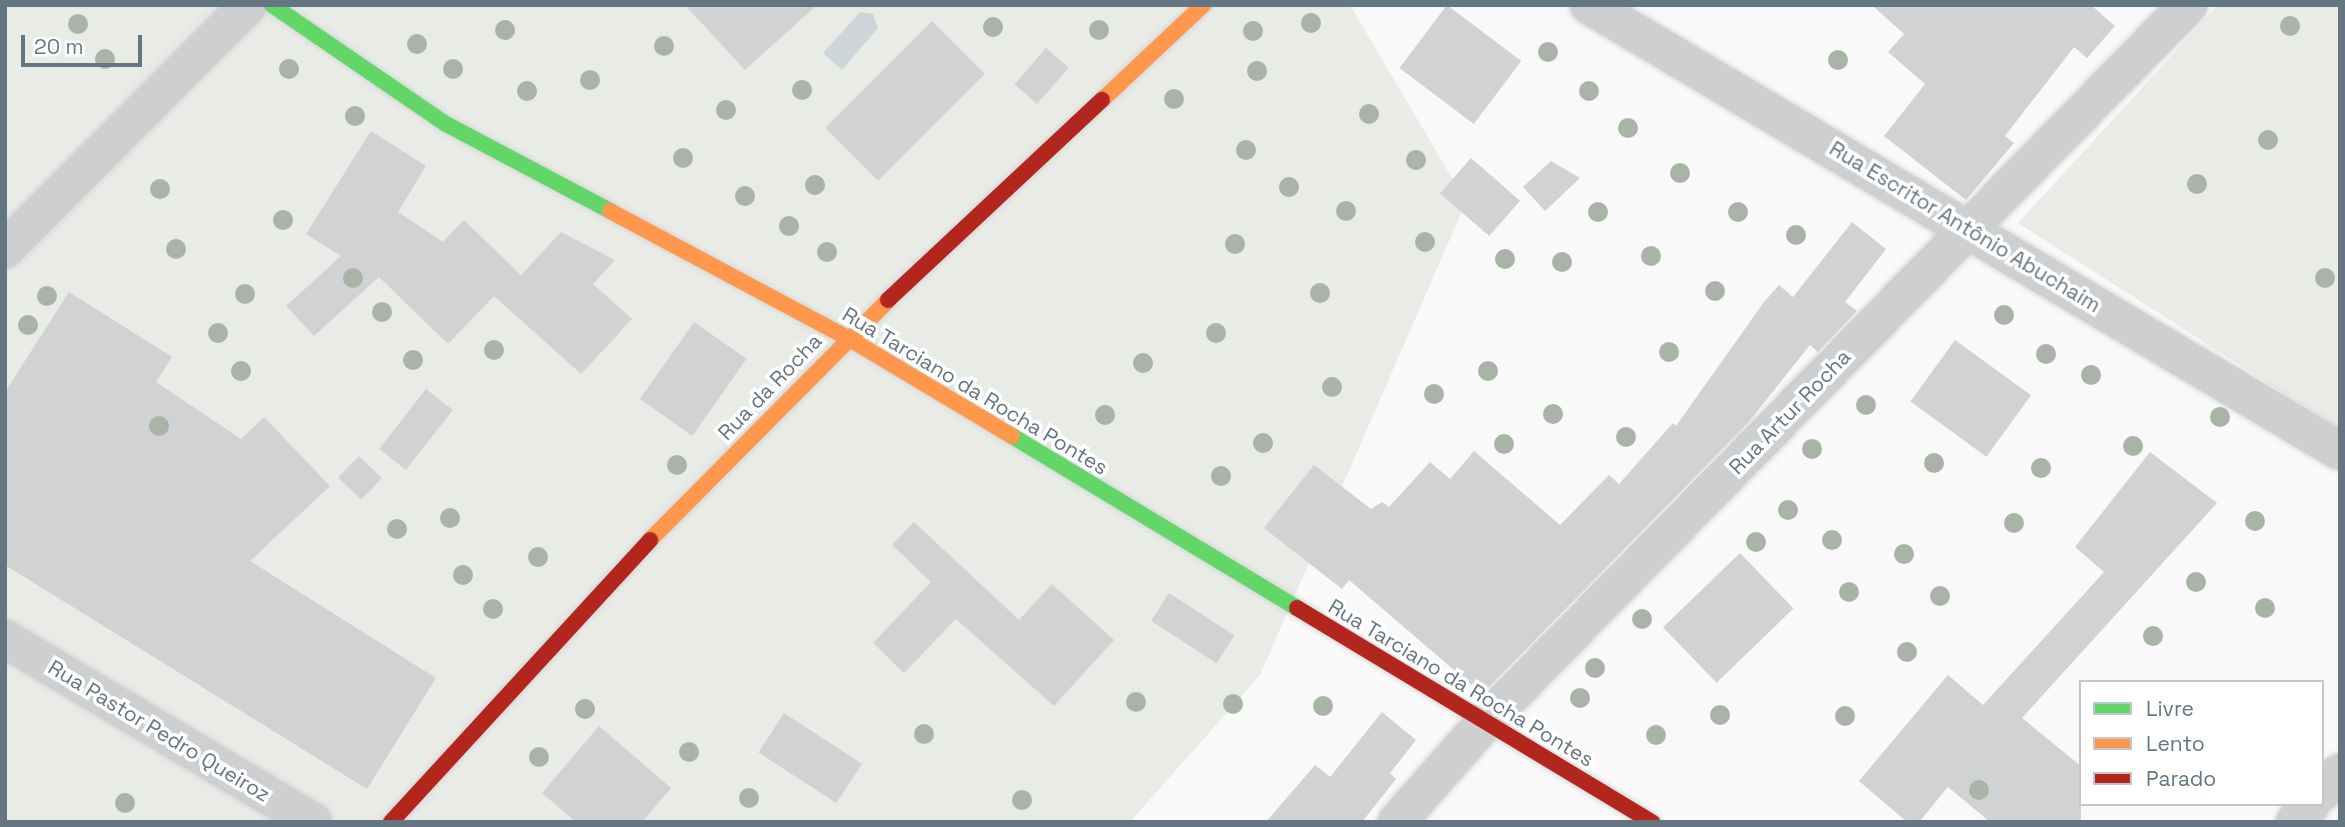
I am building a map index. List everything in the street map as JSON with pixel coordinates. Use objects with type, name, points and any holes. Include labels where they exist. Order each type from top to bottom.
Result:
[{"type":"street","points":[[5,248],[248,5]]},
{"type":"street","name":"Rua Tarciano da Rocha Pontes","points":[[272,5],[446,124],[848,338],[1652,822]]},
{"type":"street","name":"Rua da Rocha","points":[[391,822],[571,620],[848,338],[1203,5]]},
{"type":"street","name":"Rua Escritor Antônio Abuchaim","points":[[1590,5],[1970,229],[2340,452]]},
{"type":"street","name":"Rua Artur Rocha","points":[[1397,822],[1485,722],[2188,5]]},
{"type":"street","name":"Rua Pastor Pedro Queiroz","points":[[5,639],[313,822]]},
{"type":"street","points":[[2324,790],[2340,773]]},
{"type":"street","points":[[2295,822],[2309,806]]},
{"type":"shaded area","points":[[5,5],[1350,5],[1466,202],[1260,675],[1130,822],[5,822]]},
{"type":"shaded area","points":[[2218,5],[2340,5],[2340,429],[2018,223]]},
{"type":"shaded area","points":[[860,12],[873,14],[878,28],[842,70],[823,53]]},
{"type":"building","points":[[685,5],[817,5],[745,70]]},
{"type":"building","points":[[1447,5],[1521,61],[1474,124],[1399,68]]},
{"type":"building","points":[[1872,5],[2091,5],[2115,26],[2087,58],[2074,47],[2005,136],[2014,143],[1966,200],[1884,136],[1925,84],[1888,52],[1904,34]]},
{"type":"building","points":[[932,21],[985,74],[878,181],[825,128]]},
{"type":"building","points":[[1046,48],[1069,68],[1037,104],[1015,84]]},
{"type":"building","points":[[371,131],[426,166],[398,212],[443,242],[464,220],[521,275],[561,232],[615,260],[593,284],[632,319],[581,374],[494,296],[448,344],[379,277],[314,336],[286,306],[341,256],[306,234]]},
{"type":"building","points":[[1471,158],[1520,201],[1489,236],[1440,193]]},
{"type":"building","points":[[1551,161],[1580,178],[1545,211],[1523,187]]},
{"type":"building","points":[[1852,222],[1886,249],[1845,302],[1857,311],[1818,352],[1810,345],[1748,423],[1482,694],[1349,580],[1342,589],[1264,528],[1314,465],[1371,509],[1382,502],[1389,507],[1430,462],[1450,479],[1474,451],[1560,525],[1609,475],[1619,484],[1673,423],[1676,426],[1764,302],[1779,285],[1793,297]]},
{"type":"building","points":[[69,292],[172,357],[156,382],[241,439],[264,417],[330,486],[250,561],[436,678],[367,789],[5,565],[5,392]]},
{"type":"building","points":[[694,322],[746,359],[693,436],[640,399]]},
{"type":"building","points":[[1955,340],[2031,395],[1986,457],[1910,401]]},
{"type":"building","points":[[426,389],[453,410],[406,470],[379,449]]},
{"type":"building","points":[[2150,452],[2217,503],[2022,718],[2079,764],[2081,822],[1990,822],[1948,787],[1919,822],[1907,822],[1859,781],[1948,675],[1983,705],[2104,572],[2075,547]]},
{"type":"building","points":[[359,456],[382,478],[361,500],[338,478]]},
{"type":"building","points":[[914,522],[1019,620],[1052,584],[1114,640],[1054,706],[956,619],[904,673],[873,643],[931,582],[892,545]]},
{"type":"building","points":[[1740,553],[1793,608],[1717,683],[1663,627]]},
{"type":"building","points":[[1169,593],[1234,635],[1216,663],[1151,621]]},
{"type":"building","points":[[1382,712],[1416,740],[1390,773],[1396,779],[1362,822],[1266,822],[1315,765],[1330,777]]},
{"type":"building","points":[[784,713],[862,764],[836,803],[758,752]]},
{"type":"building","points":[[599,726],[671,788],[642,822],[576,822],[542,793]]},
{"type":"traffic: fast","points":[[272,5],[446,124],[610,211]]},
{"type":"traffic: fast","points":[[1012,436],[1297,608]]},
{"type":"traffic: slow","points":[[1102,100],[1203,5]]},
{"type":"traffic: slow","points":[[610,211],[848,338],[1012,436]]},
{"type":"traffic: slow","points":[[650,540],[888,300]]},
{"type":"traffic: jam","points":[[888,300],[1102,100]]},
{"type":"traffic: jam","points":[[391,822],[650,540]]},
{"type":"traffic: jam","points":[[1297,608],[1652,822]]}]
